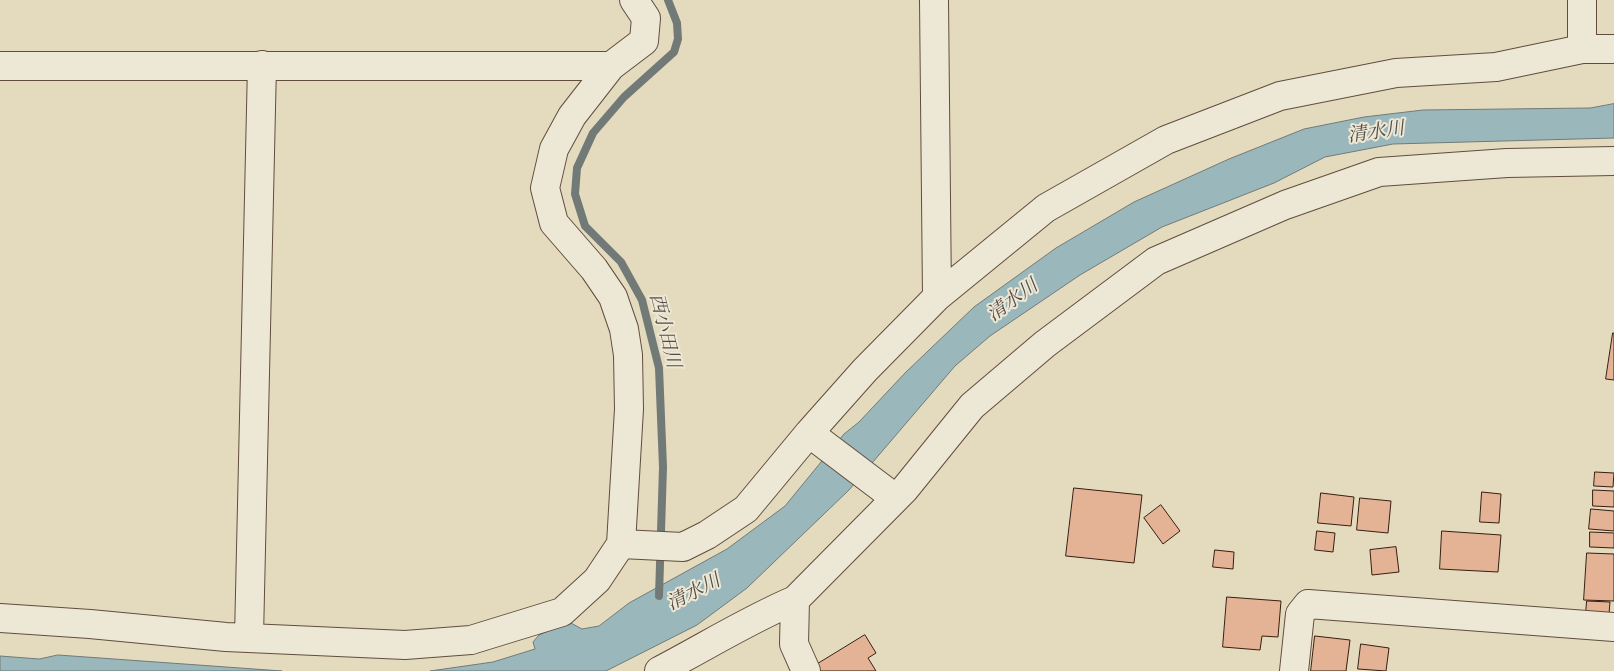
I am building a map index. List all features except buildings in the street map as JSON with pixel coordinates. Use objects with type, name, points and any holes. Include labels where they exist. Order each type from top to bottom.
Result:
[{"type":"street","points":[[0,618],[90,624],[226,637],[405,645],[470,640],[562,612],[597,580],[621,544],[629,409],[628,355],[624,329],[614,297],[594,268],[554,223],[545,188],[554,149],[572,116],[611,66],[644,41],[646,18],[634,0]]},
{"type":"street","points":[[934,0],[937,297]]},
{"type":"street","points":[[1582,0],[1582,49]]},
{"type":"street","points":[[621,544],[683,547],[707,535],[746,509],[809,432],[865,370],[937,297],[1046,208],[1166,140],[1280,96],[1396,73],[1496,67],[1582,49],[1614,49]]},
{"type":"street","points":[[249,637],[262,65]]},
{"type":"street","points":[[0,66],[611,66]]},
{"type":"street","points":[[660,671],[724,638],[756,617],[795,600],[895,498],[972,406],[1045,344],[1156,261],[1285,206],[1379,172],[1508,163],[1614,161]]},
{"type":"street","points":[[809,432],[895,498]]},
{"type":"street","points":[[795,600],[794,644],[806,671]]},
{"type":"street","points":[[1294,671],[1300,614],[1308,604],[1614,627]]},
{"type":"water","name":"清水川","points":[[1614,104],[1614,138],[1393,144],[1325,157],[1274,183],[1162,227],[1080,275],[990,336],[955,366],[849,490],[747,588],[697,625],[606,671],[430,671],[493,662],[535,649],[533,642],[539,635],[569,622],[582,629],[599,626],[629,603],[727,549],[785,506],[844,434],[859,422],[905,373],[974,307],[1056,248],[1134,202],[1229,159],[1304,129],[1364,117],[1423,110],[1590,108]]},
{"type":"water","points":[[58,655],[282,671],[0,671],[0,656],[39,659]]},
{"type":"waterway","name":"西小田川","points":[[659,596],[663,467],[659,368],[642,300],[621,262],[585,226],[575,194],[577,168],[593,133],[624,97],[674,52],[678,39],[677,23],[668,0]]}]
